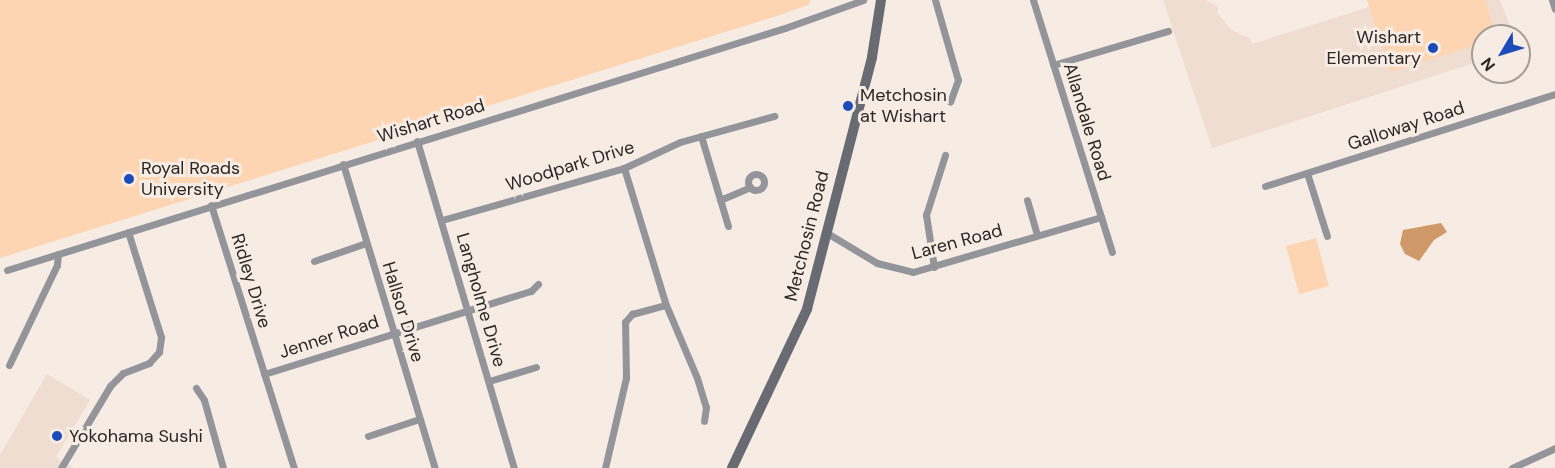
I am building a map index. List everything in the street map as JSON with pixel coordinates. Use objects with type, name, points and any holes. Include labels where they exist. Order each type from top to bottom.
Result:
[{"type":"main road","name":"Metchosin Road","points":[[732,468],[807,309],[872,57],[881,0]]},
{"type":"street","name":"Wishart Road","points":[[7,270],[863,0]]},
{"type":"street","points":[[935,0],[958,80],[950,102]]},
{"type":"street","name":"Allandale Road","points":[[1033,0],[1112,252]]},
{"type":"street","points":[[1552,0],[1555,9]]},
{"type":"street","points":[[1053,65],[1168,31]]},
{"type":"street","name":"Galloway Road","points":[[1265,186],[1555,94]]},
{"type":"street","name":"Woodpark Drive","points":[[442,220],[624,168],[701,136],[774,116]]},
{"type":"street","points":[[701,136],[728,226]]},
{"type":"street","name":"Langholme Drive","points":[[417,141],[514,468]]},
{"type":"street","points":[[934,267],[927,237],[927,214],[945,155]]},
{"type":"street","name":"Hallsor Drive","points":[[343,164],[435,468]]},
{"type":"street","points":[[624,168],[666,305],[697,378],[706,407],[704,421]]},
{"type":"street","points":[[1307,173],[1326,236]]},
{"type":"street","points":[[720,200],[750,187]]},
{"type":"street","points":[[1027,200],[1037,235]]},
{"type":"street","name":"Ridley Drive","points":[[212,205],[294,468]]},
{"type":"street","name":"Laren Road","points":[[827,233],[896,270],[913,272],[1101,217]]},
{"type":"street","points":[[61,468],[110,386],[123,374],[156,359],[161,345],[128,232]]},
{"type":"street","points":[[314,261],[366,243]]},
{"type":"street","points":[[9,365],[57,265],[58,254]]},
{"type":"street","name":"Jenner Road","points":[[264,374],[531,291],[538,284]]},
{"type":"street","points":[[605,468],[626,378],[626,322],[632,314],[666,305]]},
{"type":"street","points":[[489,381],[536,367]]},
{"type":"street","points":[[196,388],[204,400],[224,468]]},
{"type":"street","points":[[368,436],[419,419]]},
{"type":"street","points":[[1512,468],[1555,448]]},
{"type":"shaded area","name":"Royal Roads University","points":[[0,0],[810,0],[810,4],[0,258]]},
{"type":"shaded area","points":[[1163,0],[1206,0],[1219,8],[1217,12],[1231,30],[1250,38],[1252,44],[1369,7],[1367,0],[1500,0],[1509,24],[1471,24],[1471,64],[1212,148]]},
{"type":"shaded area","name":"Wishart Elementary","points":[[1367,0],[1485,0],[1492,24],[1471,24],[1471,47],[1390,72]]},
{"type":"shaded area","points":[[1441,223],[1447,232],[1434,240],[1419,261],[1405,254],[1400,244],[1403,230]]},
{"type":"shaded area","points":[[1316,238],[1329,286],[1299,294],[1286,246]]},
{"type":"shaded area","points":[[47,374],[90,400],[56,457],[74,468],[0,468],[0,455]]},
{"type":"place","name":"Wishart Elementary","points":[[1433,48]]},
{"type":"place","name":"Metchosin at Wishart","points":[[848,106]]},
{"type":"place","name":"Royal Roads University","points":[[129,179]]},
{"type":"place","name":"Yokohama Sushi","points":[[57,436]]}]
